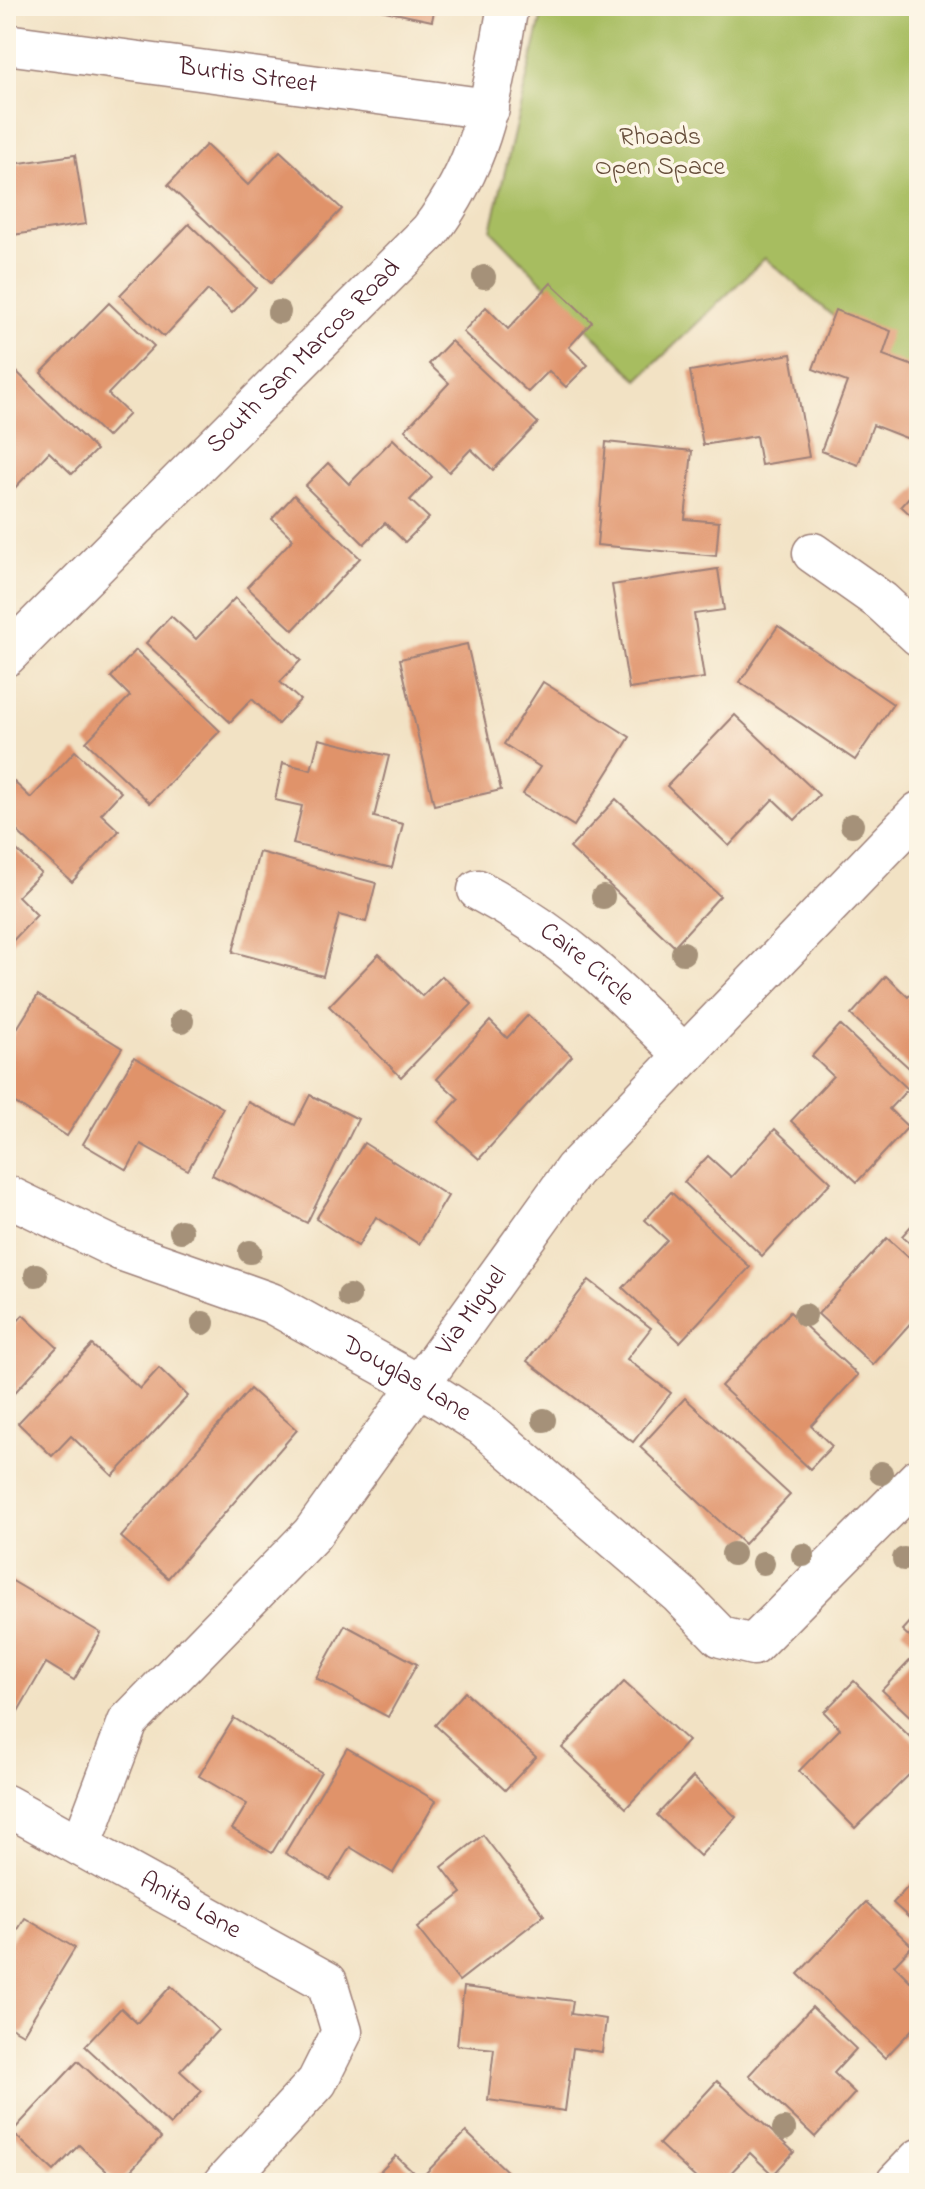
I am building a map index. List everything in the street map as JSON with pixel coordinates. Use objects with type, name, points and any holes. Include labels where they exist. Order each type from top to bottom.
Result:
[{"type":"street","name":"South San Marcos Road","points":[[6,656],[430,231],[454,200],[471,166],[489,109],[508,6]]},
{"type":"street","name":"Burtis Street","points":[[6,44],[489,109]]},
{"type":"street","points":[[813,553],[881,601],[919,636]]},
{"type":"street","name":"Via Miguel","points":[[81,1846],[128,1722],[312,1534],[574,1170],[919,812]]},
{"type":"street","name":"Caire Circle","points":[[478,890],[527,915],[594,966],[683,1054]]},
{"type":"street","name":"Douglas Lane","points":[[6,1195],[120,1250],[271,1303],[419,1385],[482,1425],[679,1594],[721,1637],[753,1645],[919,1478]]},
{"type":"street","name":"Anita Lane","points":[[6,1805],[327,1982],[342,2032],[317,2082],[224,2183]]},
{"type":"street","points":[[896,2183],[919,2159]]},
{"type":"green space","name":"Rhoads Open Space","points":[[544,6],[919,6],[919,390],[765,258],[638,380],[491,230]]},
{"type":"building","points":[[362,6],[435,6],[432,21]]},
{"type":"building","points":[[206,145],[248,185],[280,151],[342,209],[271,283],[168,185]]},
{"type":"building","points":[[75,155],[86,224],[6,236],[6,165]]},
{"type":"building","points":[[189,224],[256,288],[232,313],[208,290],[164,337],[120,295]]},
{"type":"building","points":[[551,283],[592,322],[569,347],[588,365],[566,387],[549,371],[528,392],[463,332],[486,307],[508,329]]},
{"type":"building","points":[[109,303],[154,346],[108,394],[129,414],[107,437],[41,373]]},
{"type":"building","points":[[835,310],[891,331],[883,355],[919,368],[919,443],[873,425],[858,465],[821,451],[847,382],[813,369]]},
{"type":"building","points":[[451,341],[538,423],[493,470],[471,449],[449,472],[405,430],[449,383],[429,364]]},
{"type":"building","points":[[791,354],[809,457],[761,465],[756,436],[703,445],[690,371]]},
{"type":"building","points":[[14,369],[96,450],[72,474],[49,452],[8,495],[6,378]]},
{"type":"building","points":[[393,439],[432,477],[410,500],[429,518],[405,542],[385,523],[364,544],[305,486],[328,463],[349,484]]},
{"type":"building","points":[[606,442],[692,451],[685,519],[719,522],[716,556],[597,545]]},
{"type":"building","points":[[919,486],[919,523],[901,506]]},
{"type":"building","points":[[294,495],[360,558],[293,630],[247,587],[293,539],[272,519]]},
{"type":"building","points":[[718,569],[724,610],[694,614],[704,678],[629,689],[612,585]]},
{"type":"building","points":[[235,598],[301,660],[280,682],[300,700],[278,724],[252,699],[230,722],[146,643],[171,616],[196,639]]},
{"type":"building","points":[[778,626],[893,704],[855,760],[740,682]]},
{"type":"building","points":[[467,644],[501,790],[434,805],[400,659]]},
{"type":"building","points":[[136,650],[220,731],[150,803],[86,742],[130,696],[111,677]]},
{"type":"building","points":[[543,682],[630,737],[574,826],[523,794],[540,767],[504,744]]},
{"type":"building","points":[[735,715],[819,795],[795,820],[773,799],[729,846],[667,786]]},
{"type":"building","points":[[319,739],[389,756],[374,817],[403,824],[392,868],[293,844],[302,806],[275,800],[283,763],[311,770]]},
{"type":"building","points":[[75,751],[121,792],[101,814],[119,831],[72,882],[6,821],[6,781],[9,777],[31,798]]},
{"type":"building","points":[[616,799],[720,896],[674,946],[570,848]]},
{"type":"building","points":[[6,840],[41,873],[18,896],[37,915],[6,948]]},
{"type":"building","points":[[259,852],[376,883],[366,922],[339,915],[323,976],[233,952]]},
{"type":"building","points":[[379,954],[422,996],[442,976],[472,1004],[401,1077],[329,1006]]},
{"type":"building","points":[[886,976],[908,997],[919,985],[919,1077],[851,1015]]},
{"type":"building","points":[[38,995],[122,1048],[67,1136],[6,1097],[6,1046]]},
{"type":"building","points":[[528,1015],[572,1056],[479,1159],[438,1122],[459,1099],[437,1079],[490,1021],[507,1038]]},
{"type":"building","points":[[840,1025],[908,1089],[889,1109],[908,1127],[857,1182],[791,1121],[833,1076],[812,1056]]},
{"type":"building","points":[[134,1057],[223,1108],[188,1170],[141,1144],[127,1170],[83,1144]]},
{"type":"building","points":[[310,1095],[358,1119],[307,1223],[212,1175],[248,1102],[295,1125]]},
{"type":"building","points":[[775,1129],[831,1182],[762,1256],[684,1182],[708,1156],[731,1177]]},
{"type":"building","points":[[364,1143],[448,1196],[419,1244],[376,1217],[358,1246],[316,1219]]},
{"type":"building","points":[[671,1192],[750,1267],[680,1342],[623,1288],[667,1240],[645,1220]]},
{"type":"building","points":[[919,1217],[919,1252],[902,1236]]},
{"type":"building","points":[[887,1238],[919,1267],[919,1322],[915,1318],[873,1365],[818,1314]]},
{"type":"building","points":[[589,1280],[651,1328],[627,1359],[671,1393],[633,1442],[527,1361]]},
{"type":"building","points":[[790,1312],[858,1375],[811,1426],[832,1446],[810,1469],[721,1386]]},
{"type":"building","points":[[23,1315],[57,1347],[6,1402],[6,1334]]},
{"type":"building","points":[[92,1345],[140,1389],[159,1368],[188,1396],[113,1476],[71,1436],[52,1456],[18,1423]]},
{"type":"building","points":[[250,1389],[297,1430],[168,1578],[121,1537]]},
{"type":"building","points":[[685,1398],[790,1495],[744,1544],[640,1447]]},
{"type":"building","points":[[9,1579],[101,1633],[74,1680],[46,1663],[17,1713],[6,1707]]},
{"type":"building","points":[[919,1611],[919,1646],[902,1630]]},
{"type":"building","points":[[345,1625],[417,1664],[388,1717],[316,1678]]},
{"type":"building","points":[[919,1651],[919,1725],[882,1690]]},
{"type":"building","points":[[854,1681],[919,1746],[919,1765],[855,1828],[799,1771],[840,1729],[824,1712]]},
{"type":"building","points":[[624,1682],[688,1741],[626,1808],[562,1748]]},
{"type":"building","points":[[465,1692],[536,1757],[505,1790],[435,1725]]},
{"type":"building","points":[[234,1718],[321,1772],[272,1853],[232,1829],[247,1804],[199,1776]]},
{"type":"building","points":[[347,1748],[436,1801],[393,1873],[350,1847],[330,1880],[285,1853]]},
{"type":"building","points":[[693,1777],[736,1817],[700,1856],[657,1815]]},
{"type":"building","points":[[483,1835],[544,1915],[459,1981],[417,1928],[462,1893],[442,1867]]},
{"type":"building","points":[[919,1875],[919,1927],[893,1903]]},
{"type":"building","points":[[866,1902],[912,1946],[894,1965],[910,1981],[919,1972],[919,2022],[885,2058],[798,1974]]},
{"type":"building","points":[[25,1918],[75,1948],[23,2034],[6,2024],[6,1949]]},
{"type":"building","points":[[171,1986],[218,2030],[180,2071],[202,2091],[170,2125],[85,2046],[121,2008],[137,2023]]},
{"type":"building","points":[[464,1987],[573,2001],[571,2014],[606,2019],[602,2052],[573,2048],[565,2111],[488,2100],[494,2049],[457,2045]]},
{"type":"building","points":[[812,2007],[856,2049],[834,2073],[855,2093],[815,2137],[749,2075]]},
{"type":"building","points":[[78,2061],[161,2138],[119,2183],[79,2145],[54,2171],[12,2132]]},
{"type":"building","points":[[717,2081],[794,2152],[773,2175],[750,2153],[721,2183],[701,2183],[659,2144]]},
{"type":"building","points":[[466,2132],[512,2176],[505,2183],[369,2183],[396,2156],[420,2179]]}]
